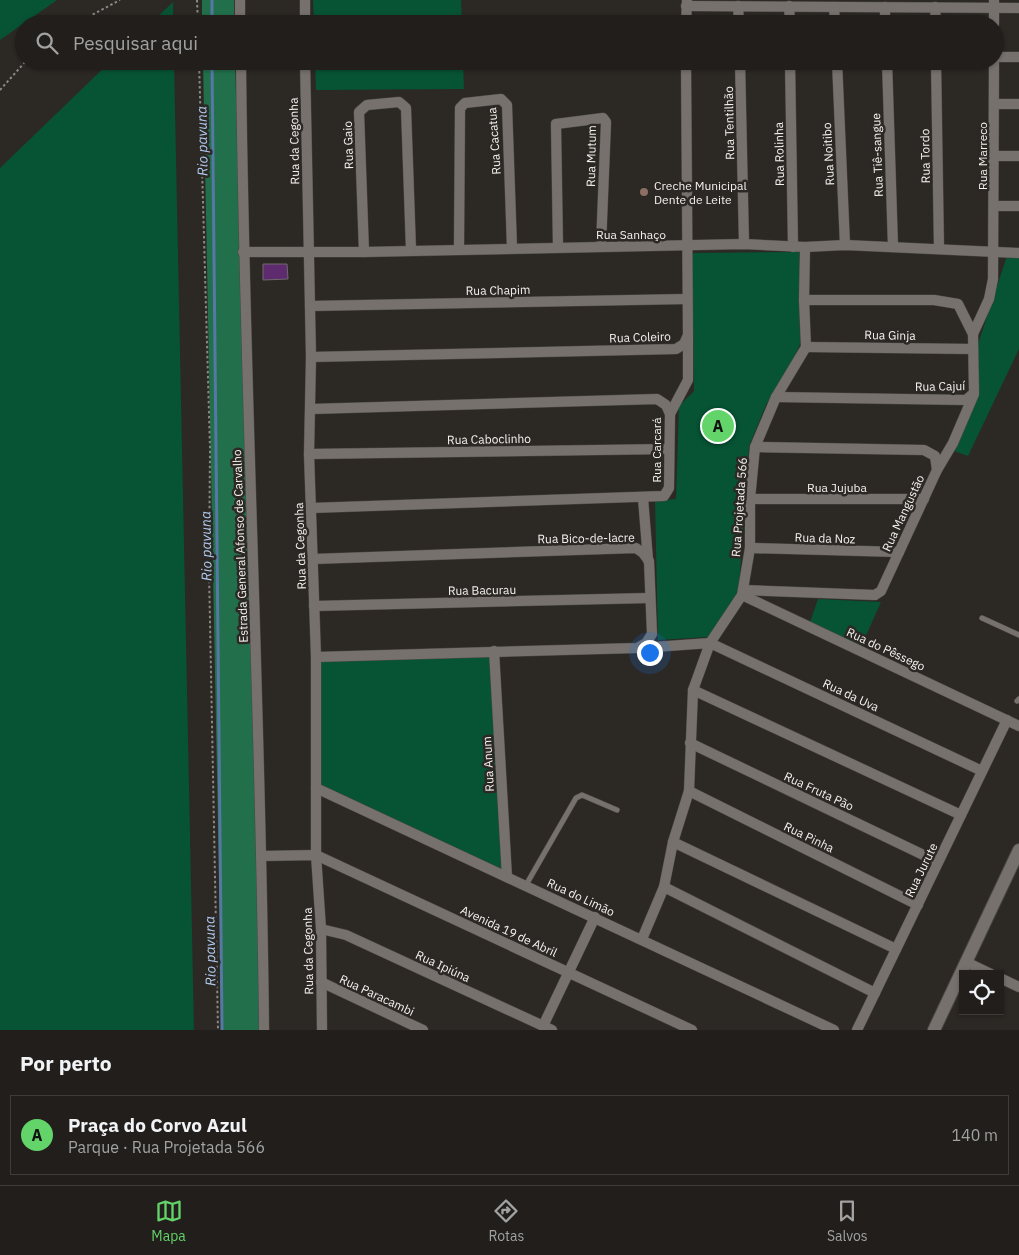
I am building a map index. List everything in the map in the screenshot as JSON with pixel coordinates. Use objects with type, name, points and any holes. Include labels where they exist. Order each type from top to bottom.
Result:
[{"type":"street","points":[[240,0],[240,15]]},
{"type":"street","points":[[304,0],[305,15]]},
{"type":"street","points":[[687,3],[738,6],[834,7],[935,7],[994,4],[1019,8]]},
{"type":"street","points":[[738,6],[738,15]]},
{"type":"street","points":[[789,6],[790,15]]},
{"type":"street","points":[[834,7],[834,15]]},
{"type":"street","points":[[885,7],[885,15]]},
{"type":"street","points":[[935,7],[935,15]]},
{"type":"street","points":[[1004,57],[1019,57]]},
{"type":"street","name":"Estrada General Afonso de Carvalho","points":[[241,70],[243,252],[262,856],[264,1030]]},
{"type":"street","name":"Rua da Cegonha","points":[[305,70],[311,357],[309,454],[316,657],[316,855],[321,929],[320,982],[322,1030]]},
{"type":"street","name":"Rua Coleiro","points":[[311,357],[676,349],[684,344],[688,336],[686,70]]},
{"type":"street","name":"Rua Tentilhão","points":[[740,70],[744,244]]},
{"type":"street","name":"Rua Rolinha","points":[[790,70],[793,247]]},
{"type":"street","name":"Rua Noitibo","points":[[837,70],[845,245]]},
{"type":"street","name":"Rua Tiê-sangue","points":[[887,70],[893,247]]},
{"type":"street","name":"Rua Tordo","points":[[936,70],[939,249]]},
{"type":"street","name":"Rua Marreco","points":[[972,334],[989,300],[994,279],[994,70]]},
{"type":"street","name":"Rua Cacatua","points":[[459,249],[460,108],[465,103],[501,99],[507,105],[512,248]]},
{"type":"street","name":"Rua Gaio","points":[[364,252],[359,112],[367,105],[399,102],[406,108],[411,250]]},
{"type":"street","points":[[994,104],[1019,104]]},
{"type":"street","name":"Rua Mutum","points":[[558,247],[556,124],[603,118],[606,122],[601,246]]},
{"type":"street","points":[[995,156],[1019,156]]},
{"type":"street","points":[[995,206],[1019,206]]},
{"type":"street","name":"Rua Sanhaço","points":[[243,252],[308,253],[744,244],[805,248],[845,245],[1019,253]]},
{"type":"street","points":[[805,248],[804,300],[806,347]]},
{"type":"street","name":"Rua Chapim","points":[[310,306],[687,299]]},
{"type":"street","name":"Rua Cajuí","points":[[776,397],[966,400],[974,392],[972,334],[960,306],[954,302],[934,300],[804,300]]},
{"type":"street","points":[[670,414],[688,380],[688,336]]},
{"type":"street","name":"Rua Ginja","points":[[806,347],[973,349]]},
{"type":"street","name":"Rua Projetada 566","points":[[642,939],[664,887],[673,842],[689,791],[693,690],[710,643],[743,592],[750,548],[750,500],[755,447],[776,397],[806,347]]},
{"type":"street","points":[[937,470],[953,443],[974,392]]},
{"type":"street","name":"Rua Carcará","points":[[311,409],[657,399],[666,405],[670,414],[669,488],[664,496],[311,508]]},
{"type":"street","name":"Rua Mangustão","points":[[743,592],[875,595],[881,590],[937,470],[935,456],[924,450],[755,447]]},
{"type":"street","name":"Rua Caboclinho","points":[[309,454],[669,449]]},
{"type":"street","points":[[637,648],[646,643],[652,634],[649,561],[643,498]]},
{"type":"street","name":"Rua Jujuba","points":[[750,500],[924,499]]},
{"type":"street","name":"Rua Bico-de-lacre","points":[[313,559],[636,548],[649,561]]},
{"type":"street","name":"Rua da Noz","points":[[750,548],[899,552]]},
{"type":"street","name":"Rua do Pêssego","points":[[743,592],[1019,726]]},
{"type":"street","name":"Rua Bacurau","points":[[314,606],[650,598]]},
{"type":"street","points":[[316,657],[637,648],[710,643]]},
{"type":"street","name":"Rua da Uva","points":[[710,643],[982,771]]},
{"type":"street","name":"Rua Anum","points":[[494,651],[507,877]]},
{"type":"street","points":[[693,690],[961,815]]},
{"type":"street","name":"Rua Jurute","points":[[857,1030],[1007,720]]},
{"type":"street","name":"Rua Fruta Pão","points":[[690,743],[938,862]]},
{"type":"street","name":"Rua do Limão","points":[[316,788],[834,1030]]},
{"type":"street","name":"Rua Pinha","points":[[689,791],[918,904]]},
{"type":"street","points":[[673,842],[896,949]]},
{"type":"street","points":[[934,1030],[1019,850]]},
{"type":"street","points":[[262,856],[316,855]]},
{"type":"street","name":"Avenida 19 de Abril","points":[[316,855],[692,1030]]},
{"type":"street","points":[[664,887],[875,993]]},
{"type":"street","points":[[547,1028],[568,972],[595,917]]},
{"type":"street","name":"Rua Ipiúna","points":[[321,929],[346,935],[547,1028]]},
{"type":"street","points":[[966,962],[983,970]]},
{"type":"street","points":[[1004,980],[1019,987]]},
{"type":"street","name":"Rua Paracambi","points":[[320,982],[423,1030]]},
{"type":"lane","points":[[982,618],[1019,635]]},
{"type":"lane","points":[[526,886],[576,798],[582,795],[617,810]]},
{"type":"path","points":[[92,15],[120,0]]},
{"type":"path","points":[[197,0],[198,15]]},
{"type":"path","points":[[0,90],[18,70]]},
{"type":"path","points":[[200,70],[210,449],[209,581],[218,1030]]},
{"type":"green space","points":[[0,0],[57,0],[36,15],[15,15],[15,29],[0,40]]},
{"type":"green space","points":[[202,0],[234,0],[234,15],[202,15]]},
{"type":"green space","points":[[313,0],[461,0],[462,15],[314,15]]},
{"type":"green space","points":[[173,2],[173,15],[159,15]]},
{"type":"green space","points":[[102,70],[174,70],[194,1030],[0,1030],[0,168]]},
{"type":"green space","points":[[203,70],[235,70],[258,854],[259,1030],[222,1030]]},
{"type":"green space","points":[[315,70],[463,70],[464,89],[316,90]]},
{"type":"green space","points":[[799,252],[800,344],[792,363],[766,405],[749,446],[739,587],[736,595],[708,637],[658,640],[655,501],[676,499],[679,406],[694,391],[692,253]]},
{"type":"green space","points":[[1007,256],[1019,257],[1019,349],[968,456],[954,451],[976,397],[976,350]]},
{"type":"green space","points":[[818,599],[881,602],[860,649],[809,625]]},
{"type":"green space","points":[[492,653],[503,871],[319,787],[319,658]]},
{"type":"building","points":[[263,264],[287,264],[288,279],[263,280]]},
{"type":"waterway","name":"Rio pavuna","points":[[212,0],[212,15]]},
{"type":"waterway","name":"Rio pavuna","points":[[212,70],[222,1030]]},
{"type":"place","name":"Creche Municipal Dente de Leite","points":[[644,192]]},
{"type":"place","name":"Praça do Corvo Azul","points":[[718,426]]}]
